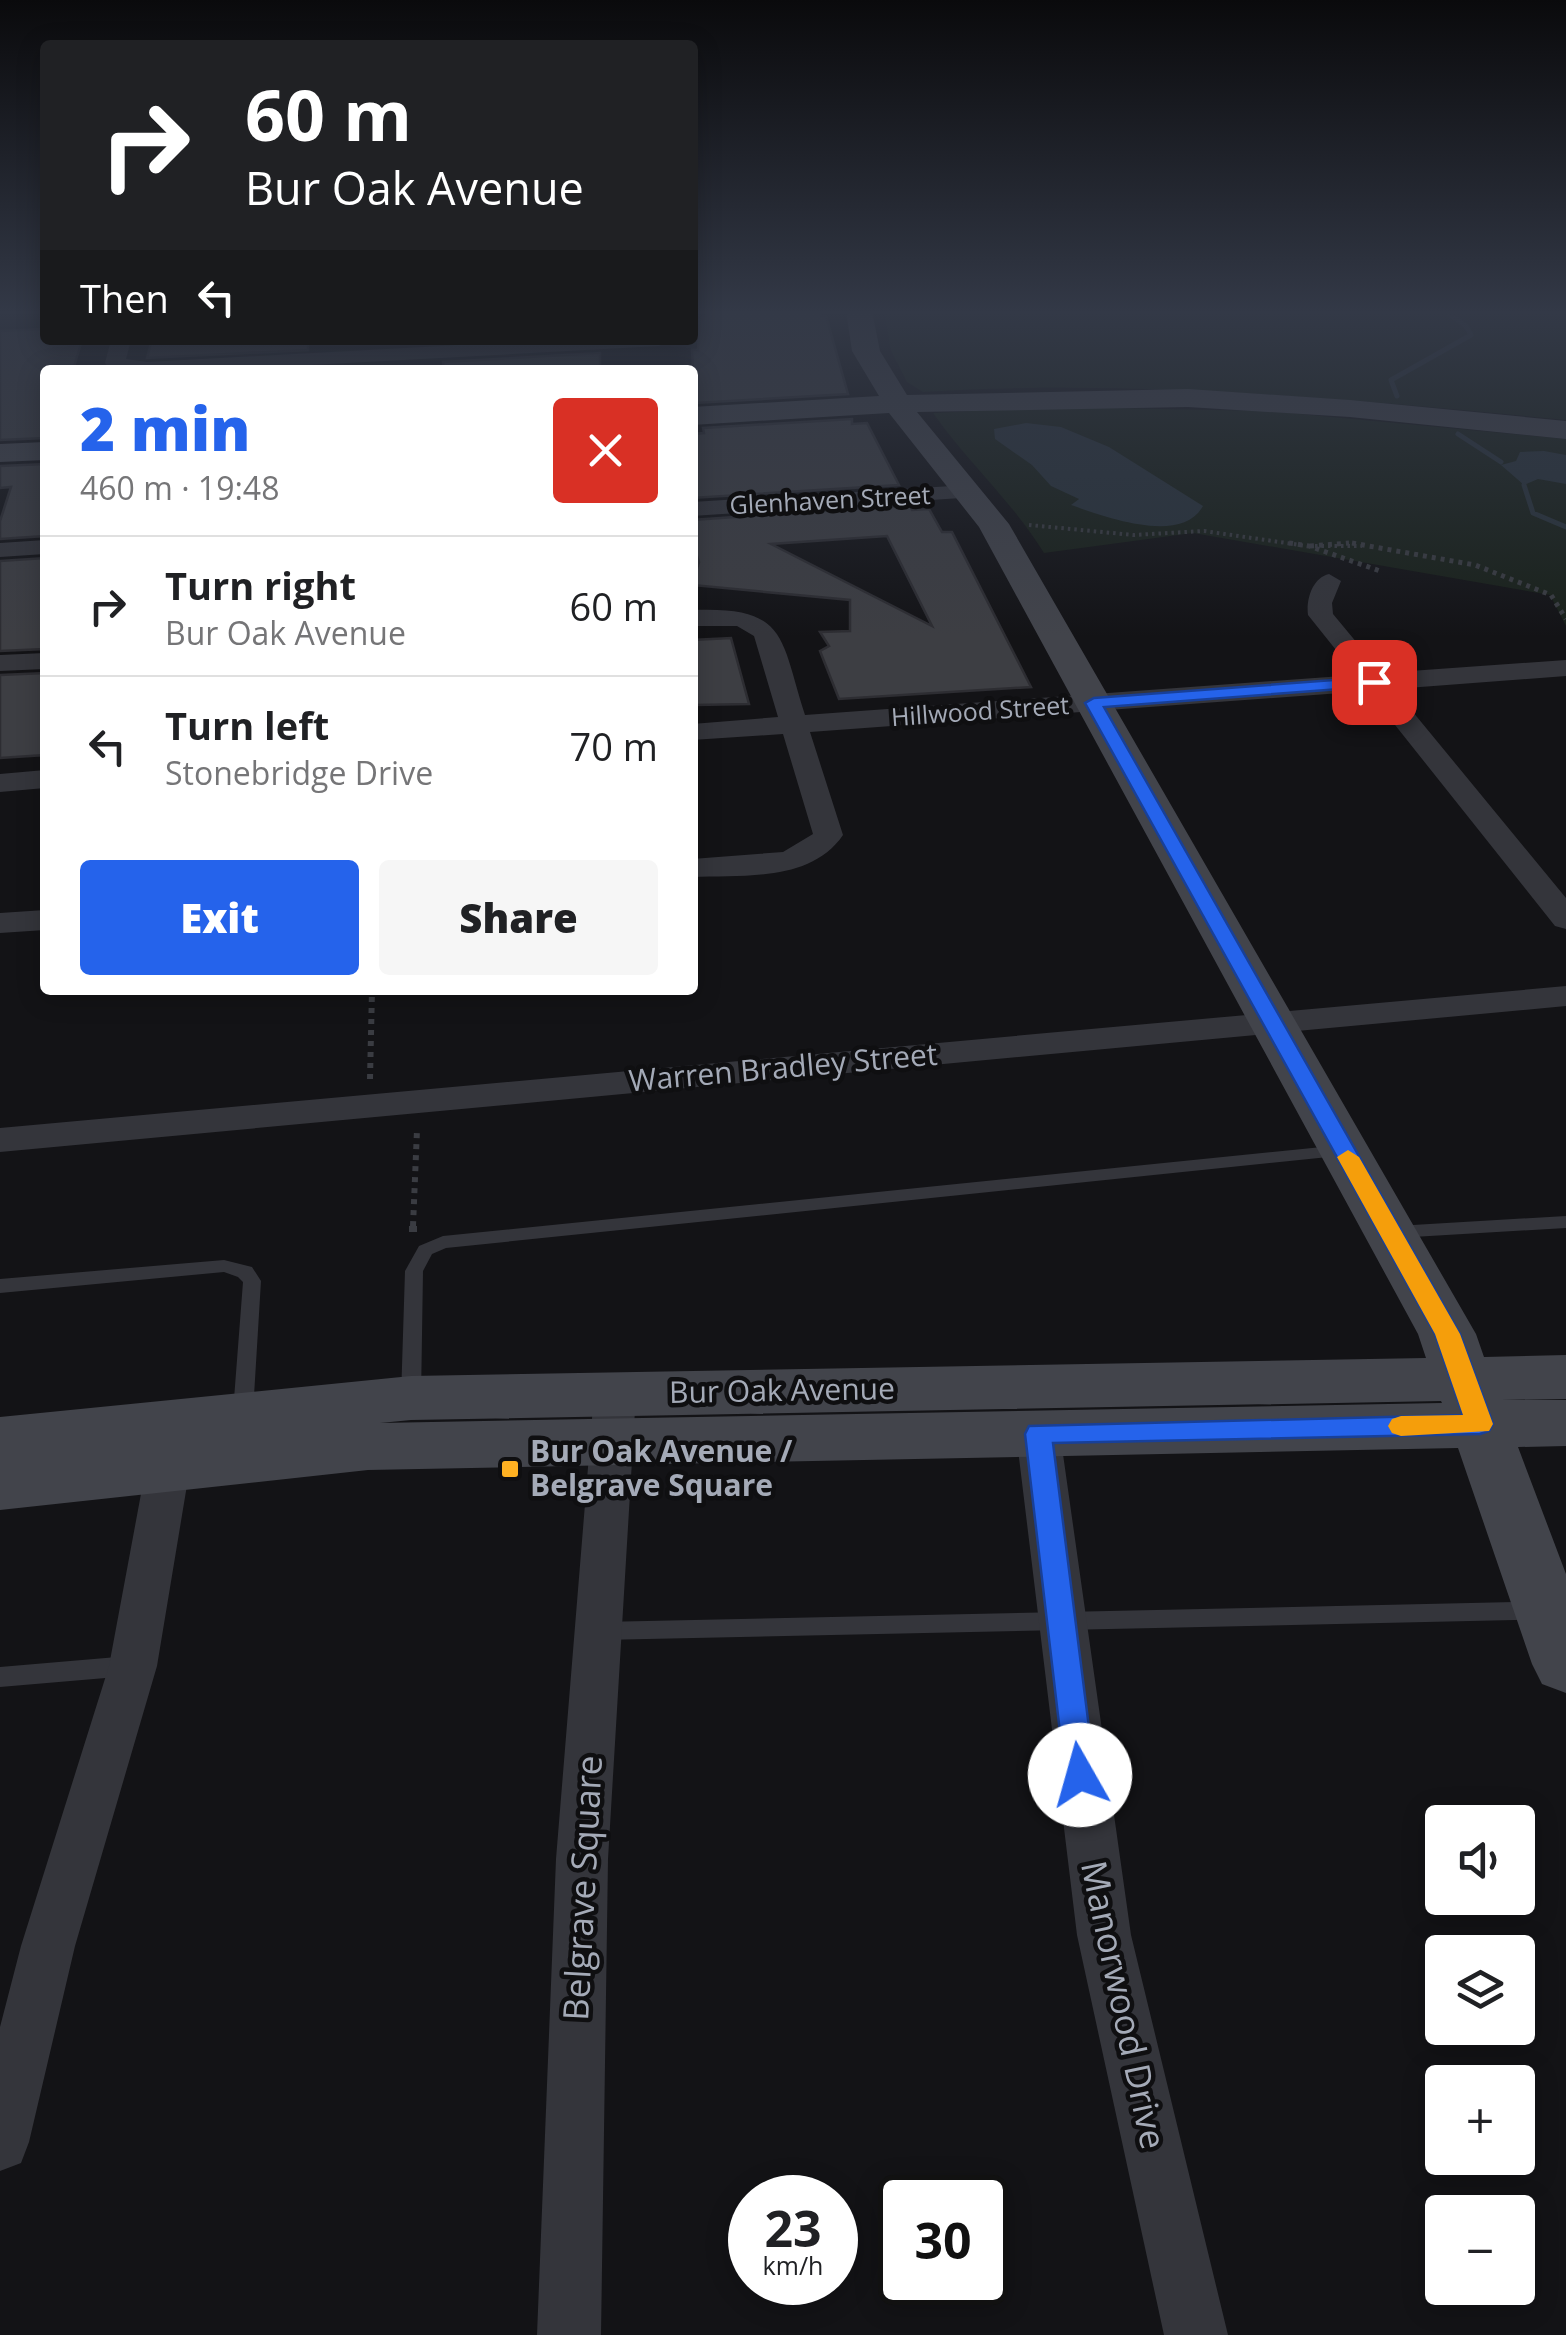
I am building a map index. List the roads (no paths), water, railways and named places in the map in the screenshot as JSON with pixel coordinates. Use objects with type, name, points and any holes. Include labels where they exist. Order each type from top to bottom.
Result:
[{"type":"street","points":[[909,420],[928,450],[993,524],[1448,1334],[1560,1628]]},
{"type":"street","points":[[1464,420],[1566,430]]},
{"type":"street","points":[[0,454],[40,451]]},
{"type":"street","name":"Glenhaven Street","points":[[698,509],[968,492]]},
{"type":"street","points":[[0,550],[40,547]]},
{"type":"street","points":[[1329,580],[1319,603],[1321,614],[1566,919]]},
{"type":"street","points":[[698,618],[734,618],[760,626],[766,633],[827,825],[824,845],[811,855],[786,861],[698,868]]},
{"type":"street","points":[[0,664],[40,660]]},
{"type":"street","name":"Hillwood Street","points":[[698,732],[1566,668]]},
{"type":"street","points":[[0,782],[40,779]]},
{"type":"street","points":[[0,924],[40,920]]},
{"type":"street","name":"Warren Bradley Street","points":[[0,1140],[1566,996]]},
{"type":"street","name":"Bur Oak Avenue","points":[[0,1440],[243,1412],[412,1398],[614,1418],[1038,1434],[1471,1401],[1566,1376]]},
{"type":"street","name":"Bur Oak Avenue","points":[[0,1486],[614,1418],[1471,1401],[1566,1423]]},
{"type":"street","name":"Belgrave Square","points":[[570,2335],[582,1859],[614,1418]]},
{"type":"street","name":"Manorwood Drive","points":[[1038,1434],[1104,1935],[1196,2335]]},
{"type":"street","points":[[0,2142],[48,1946],[133,1666],[168,1467]]},
{"type":"lane","points":[[412,1398],[414,1271],[425,1250],[442,1242],[1344,1151]]},
{"type":"lane","points":[[1390,1232],[1566,1222]]},
{"type":"lane","points":[[0,1286],[202,1267],[224,1266],[245,1272],[252,1280],[243,1412]]},
{"type":"lane","points":[[600,1631],[1062,1622],[1560,1628]]},
{"type":"lane","points":[[0,1677],[133,1666]]},
{"type":"waterway","points":[[1458,434],[1501,462]]},
{"type":"waterway","points":[[1524,485],[1533,513],[1566,527]]},
{"type":"place","name":"Bur Oak Avenue / Belgrave Square","points":[[510,1469]]}]
